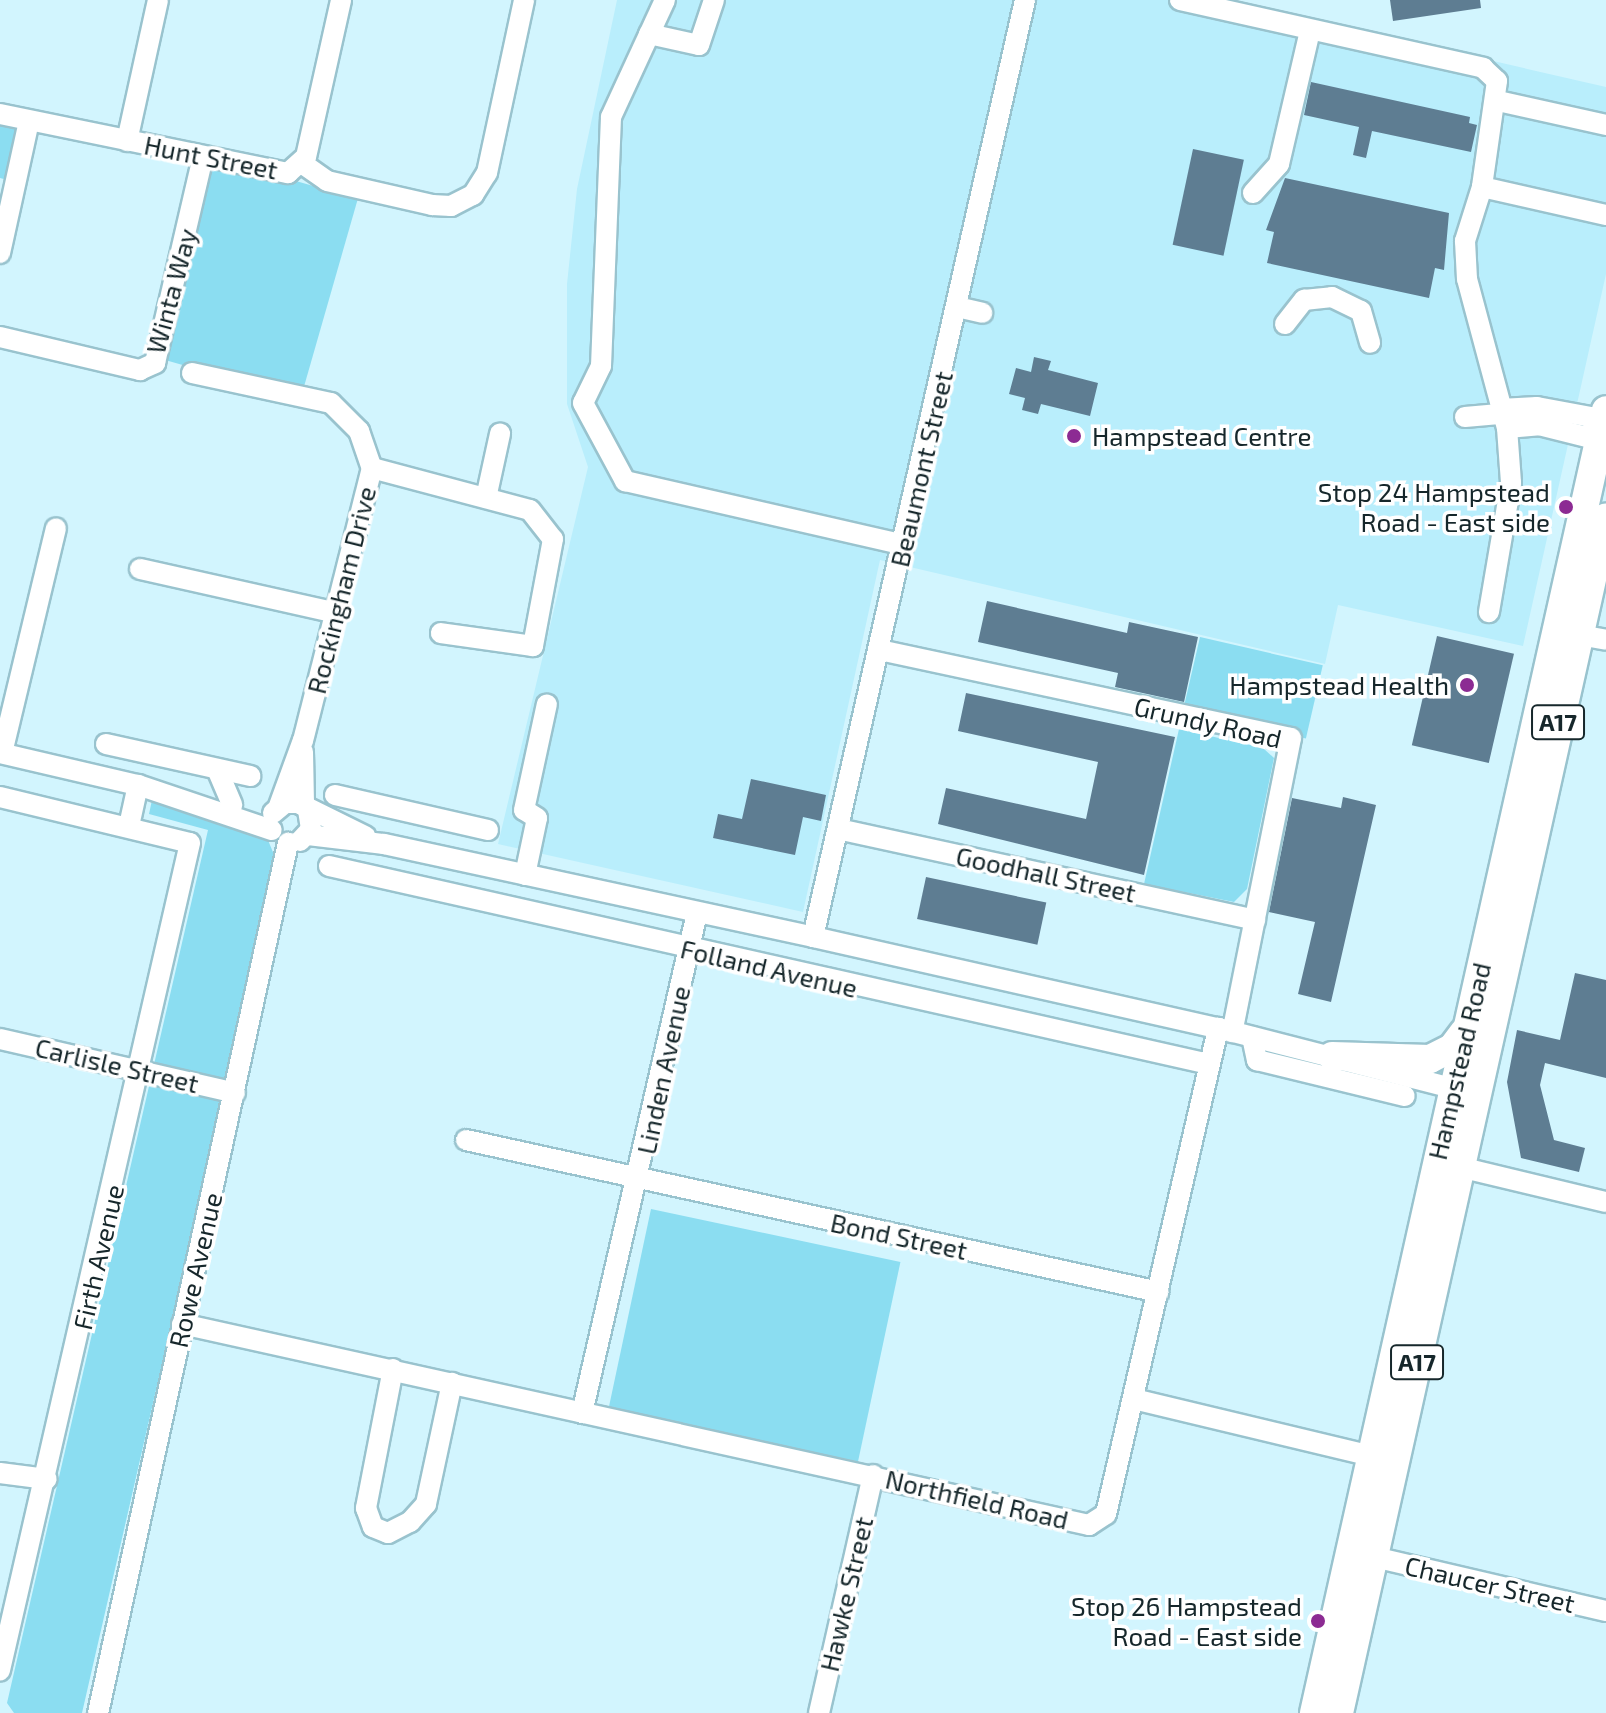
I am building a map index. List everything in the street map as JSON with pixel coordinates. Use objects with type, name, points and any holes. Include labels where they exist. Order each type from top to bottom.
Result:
[{"type":"highway","name":"Hampstead Road","points":[[1314,1713],[1362,1554],[1460,1167],[1465,1030],[1580,635],[1606,410]]},
{"type":"highway","name":"Hampstead Road","points":[[1339,1713],[1362,1554],[1371,1456],[1580,635],[1606,517]]},
{"type":"highway","points":[[1341,1066],[1430,1059],[1452,1048],[1465,1030]]},
{"type":"street","points":[[127,141],[158,0]]},
{"type":"street","name":"Hunt Street","points":[[0,114],[281,174],[303,164],[341,0]]},
{"type":"street","points":[[303,164],[327,181],[432,205],[451,206],[473,195],[487,173],[524,0]]},
{"type":"street","points":[[665,0],[611,117],[601,366],[583,403],[625,481],[904,545]]},
{"type":"street","points":[[649,34],[699,45],[714,0]]},
{"type":"street","name":"Beaumont Street","points":[[813,937],[816,889],[838,829],[1025,0]]},
{"type":"street","points":[[1180,0],[1483,68],[1497,81],[1498,101],[1482,187],[1465,241],[1467,279],[1503,417],[1511,483],[1489,612]]},
{"type":"street","points":[[1253,193],[1279,164],[1310,31]]},
{"type":"street","points":[[1498,101],[1606,125]]},
{"type":"street","points":[[0,253],[29,121]]},
{"type":"street","name":"Winta Way","points":[[0,337],[140,370],[155,363],[203,157]]},
{"type":"street","points":[[1482,187],[1606,215]]},
{"type":"street","points":[[1285,324],[1304,300],[1332,297],[1361,311],[1370,343]]},
{"type":"street","points":[[957,307],[982,313]]},
{"type":"street","name":"Rockingham Drive","points":[[192,373],[331,403],[359,431],[372,468],[303,740],[278,822]]},
{"type":"street","points":[[1465,417],[1503,417],[1602,441]]},
{"type":"street","points":[[486,498],[500,434]]},
{"type":"street","points":[[372,468],[530,510],[553,539],[533,646],[441,633]]},
{"type":"street","points":[[56,528],[1,753],[278,822],[306,808]]},
{"type":"street","points":[[140,569],[333,612]]},
{"type":"street","name":"Grundy Road","points":[[880,650],[1291,738],[1255,920],[1225,1030]]},
{"type":"street","points":[[525,875],[537,818],[524,810],[547,704]]},
{"type":"street","name":"Rockingham Drive","points":[[303,740],[308,835]]},
{"type":"street","points":[[106,744],[250,776]]},
{"type":"street","points":[[103,778],[130,749]]},
{"type":"street","points":[[217,769],[232,805]]},
{"type":"street","points":[[0,797],[129,826],[138,785]]},
{"type":"street","points":[[335,795],[488,830]]},
{"type":"street","points":[[193,801],[232,805],[308,835]]},
{"type":"street","points":[[350,829],[378,805]]},
{"type":"street","name":"Folland Avenue","points":[[306,808],[384,844]]},
{"type":"street","name":"Rowe Avenue","points":[[95,1707],[235,1093],[278,822]]},
{"type":"street","points":[[462,824],[482,865]]},
{"type":"street","name":"Firth Avenue","points":[[0,1670],[142,1070],[190,843],[129,826]]},
{"type":"street","name":"Goodhall Street","points":[[838,829],[1255,920]]},
{"type":"street","name":"Folland Avenue","points":[[308,835],[384,844],[813,937],[1225,1030],[1341,1066],[1464,1091]]},
{"type":"street","name":"Folland Avenue","points":[[329,866],[689,950],[1209,1064]]},
{"type":"street","name":"Linden Avenue","points":[[582,1413],[639,1180],[697,913]]},
{"type":"street","name":"Northfield Road","points":[[182,1324],[1089,1525],[1106,1514],[1209,1064],[1225,1030]]},
{"type":"street","name":"Carlisle Street","points":[[0,1039],[235,1093]]},
{"type":"street","name":"Folland Avenue","points":[[1341,1066],[1405,1096]]},
{"type":"street","name":"Linden Avenue","points":[[466,1140],[639,1180]]},
{"type":"street","points":[[1460,1167],[1606,1202]]},
{"type":"street","name":"Bond Street","points":[[639,1180],[1159,1292]]},
{"type":"street","points":[[393,1369],[366,1508],[373,1527],[388,1533],[410,1522],[426,1504],[452,1383]]},
{"type":"street","points":[[1134,1399],[1371,1456]]},
{"type":"street","points":[[0,1473],[47,1479]]},
{"type":"street","name":"Hawke Street","points":[[819,1713],[873,1475]]},
{"type":"street","name":"Chaucer Street","points":[[1362,1554],[1606,1611]]},
{"type":"shaded area","name":"Hampstead Centre","points":[[617,0],[1228,0],[1606,87],[1606,274],[1523,646],[1338,605],[1325,664],[880,560],[803,912],[498,844],[588,467],[567,404],[567,284],[577,189]]},
{"type":"shaded area","points":[[0,118],[28,124],[15,182],[0,178]]},
{"type":"shaded area","points":[[205,155],[358,199],[301,399],[148,355]]},
{"type":"shaded area","points":[[1200,637],[1323,665],[1306,738],[1183,710]]},
{"type":"shaded area","points":[[1179,729],[1263,748],[1274,758],[1247,889],[1234,902],[1144,884]]},
{"type":"shaded area","points":[[152,800],[263,828],[277,862],[82,1713],[14,1713],[7,1703],[208,830],[149,814]]},
{"type":"shaded area","points":[[651,1209],[900,1262],[858,1462],[609,1409]]},
{"type":"building","points":[[1390,0],[1480,0],[1481,8],[1393,21]]},
{"type":"building","points":[[1311,82],[1470,117],[1469,123],[1477,125],[1471,152],[1372,131],[1366,158],[1353,155],[1359,127],[1304,115]]},
{"type":"building","points":[[1193,149],[1244,160],[1223,256],[1173,245]]},
{"type":"building","points":[[1285,178],[1449,213],[1444,270],[1435,268],[1429,298],[1267,263],[1274,232],[1266,230]]},
{"type":"building","points":[[1034,357],[1051,361],[1048,370],[1098,383],[1090,416],[1041,404],[1038,414],[1022,410],[1025,398],[1009,394],[1016,368],[1031,372]]},
{"type":"building","points":[[987,601],[1127,633],[1129,622],[1198,637],[1184,702],[1115,687],[1118,673],[978,642]]},
{"type":"building","name":"Hampstead Health","points":[[1437,636],[1514,654],[1489,763],[1412,745]]},
{"type":"building","points":[[966,693],[1175,737],[1144,875],[938,824],[946,788],[1086,819],[1098,762],[958,731]]},
{"type":"building","points":[[751,779],[826,795],[821,821],[803,817],[795,855],[713,838],[718,814],[742,819]]},
{"type":"building","points":[[1343,797],[1376,805],[1331,1002],[1298,994],[1315,922],[1269,912],[1292,798],[1341,808]]},
{"type":"building","points":[[926,877],[1046,903],[1037,945],[917,919]]},
{"type":"building","points":[[1575,973],[1606,980],[1606,1078],[1545,1063],[1540,1085],[1554,1140],[1585,1148],[1579,1172],[1521,1158],[1507,1082],[1517,1030],[1560,1040]]},
{"type":"place","name":"Hampstead Centre","points":[[1074,436]]},
{"type":"place","name":"Stop 24 Hampstead Road - East side","points":[[1566,507]]},
{"type":"place","name":"Hampstead Health","points":[[1467,685]]},
{"type":"place","name":"Stop 26 Hampstead Road - East side","points":[[1318,1621]]}]
